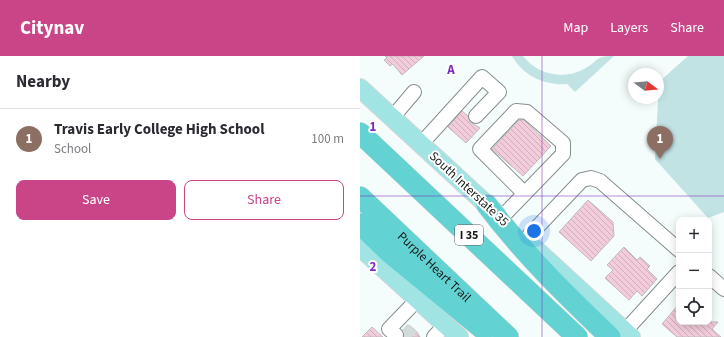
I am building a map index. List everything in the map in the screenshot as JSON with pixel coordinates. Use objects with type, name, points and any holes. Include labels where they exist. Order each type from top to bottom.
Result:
[{"type":"highway","name":"I 35","points":[[360,134],[577,337]]},
{"type":"highway","name":"Purple Heart Trail","points":[[360,197],[508,337]]},
{"type":"highway","points":[[494,211],[517,243],[553,283],[622,335]]},
{"type":"highway","points":[[360,224],[472,322],[494,337]]},
{"type":"main road","name":"South Interstate 35","points":[[360,88],[525,240],[622,335]]},
{"type":"main road","points":[[360,246],[417,300],[440,331],[459,337]]},
{"type":"lane","points":[[421,144],[482,77],[499,92],[476,116]]},
{"type":"lane","points":[[392,118],[414,92]]},
{"type":"lane","points":[[494,211],[524,193],[563,154],[563,143],[527,112],[516,111],[480,149],[524,193]]},
{"type":"lane","points":[[525,240],[582,180],[591,178],[600,181],[676,247]]},
{"type":"lane","points":[[622,335],[676,275]]},
{"type":"lane","points":[[712,279],[724,289]]},
{"type":"lane","points":[[398,328],[417,300]]},
{"type":"shaded area","points":[[512,56],[523,56],[535,67],[550,74],[566,75],[582,70],[599,58],[614,56],[575,92],[568,85],[569,84],[544,82],[529,75]]},
{"type":"shaded area","points":[[688,56],[724,56],[724,212],[707,217],[655,159],[658,104],[664,104],[664,78]]},
{"type":"building","points":[[385,56],[424,56],[402,75],[393,64],[390,66],[384,60],[387,58]]},
{"type":"building","points":[[462,111],[468,116],[470,122],[480,128],[466,143],[448,127]]},
{"type":"building","points":[[519,120],[524,120],[551,146],[523,176],[492,149]]},
{"type":"building","points":[[588,200],[613,222],[614,236],[591,261],[559,232]]},
{"type":"building","points":[[624,247],[637,260],[640,257],[650,266],[647,269],[657,279],[642,296],[637,291],[629,300],[605,278],[613,270],[607,265]]},
{"type":"building","points":[[676,308],[676,325],[712,325],[712,322],[718,322],[712,329],[721,337],[677,337],[662,324]]},
{"type":"building","points":[[409,325],[420,337],[404,337],[403,331]]},
{"type":"building","points":[[372,327],[383,337],[362,337]]},
{"type":"tunnel","points":[[403,329],[412,337]]},
{"type":"place","name":"Travis Early College High School","points":[[660,159]]}]
